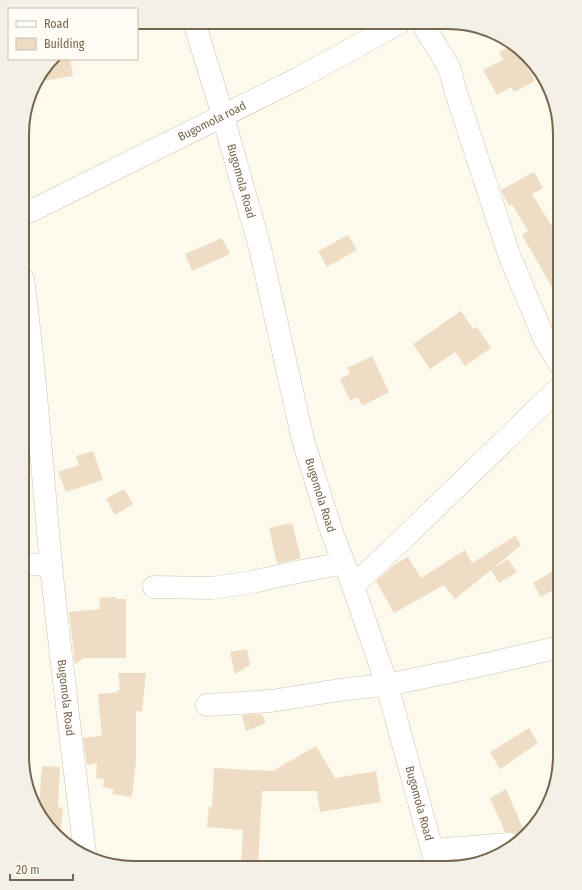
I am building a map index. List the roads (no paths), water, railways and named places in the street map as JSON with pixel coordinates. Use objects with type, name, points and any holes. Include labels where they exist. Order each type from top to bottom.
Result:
[{"type":"street","name":"Bugomola Road","points":[[196,29],[223,116],[260,248],[303,440],[332,533],[353,586],[387,685],[435,859]]},
{"type":"street","name":"Bugomola road","points":[[29,211],[299,78],[388,29]]},
{"type":"street","points":[[426,29],[448,66],[468,132],[510,257],[544,338],[553,353]]},
{"type":"street","name":"Bugomola Road","points":[[29,327],[36,383],[52,565],[84,849]]},
{"type":"street","points":[[353,586],[553,394]]},
{"type":"street","points":[[154,587],[212,588],[252,582],[344,563]]},
{"type":"street","points":[[29,564],[52,565]]},
{"type":"street","points":[[207,705],[271,701],[346,689],[387,685],[553,649]]},
{"type":"street","points":[[435,859],[503,845]]}]
